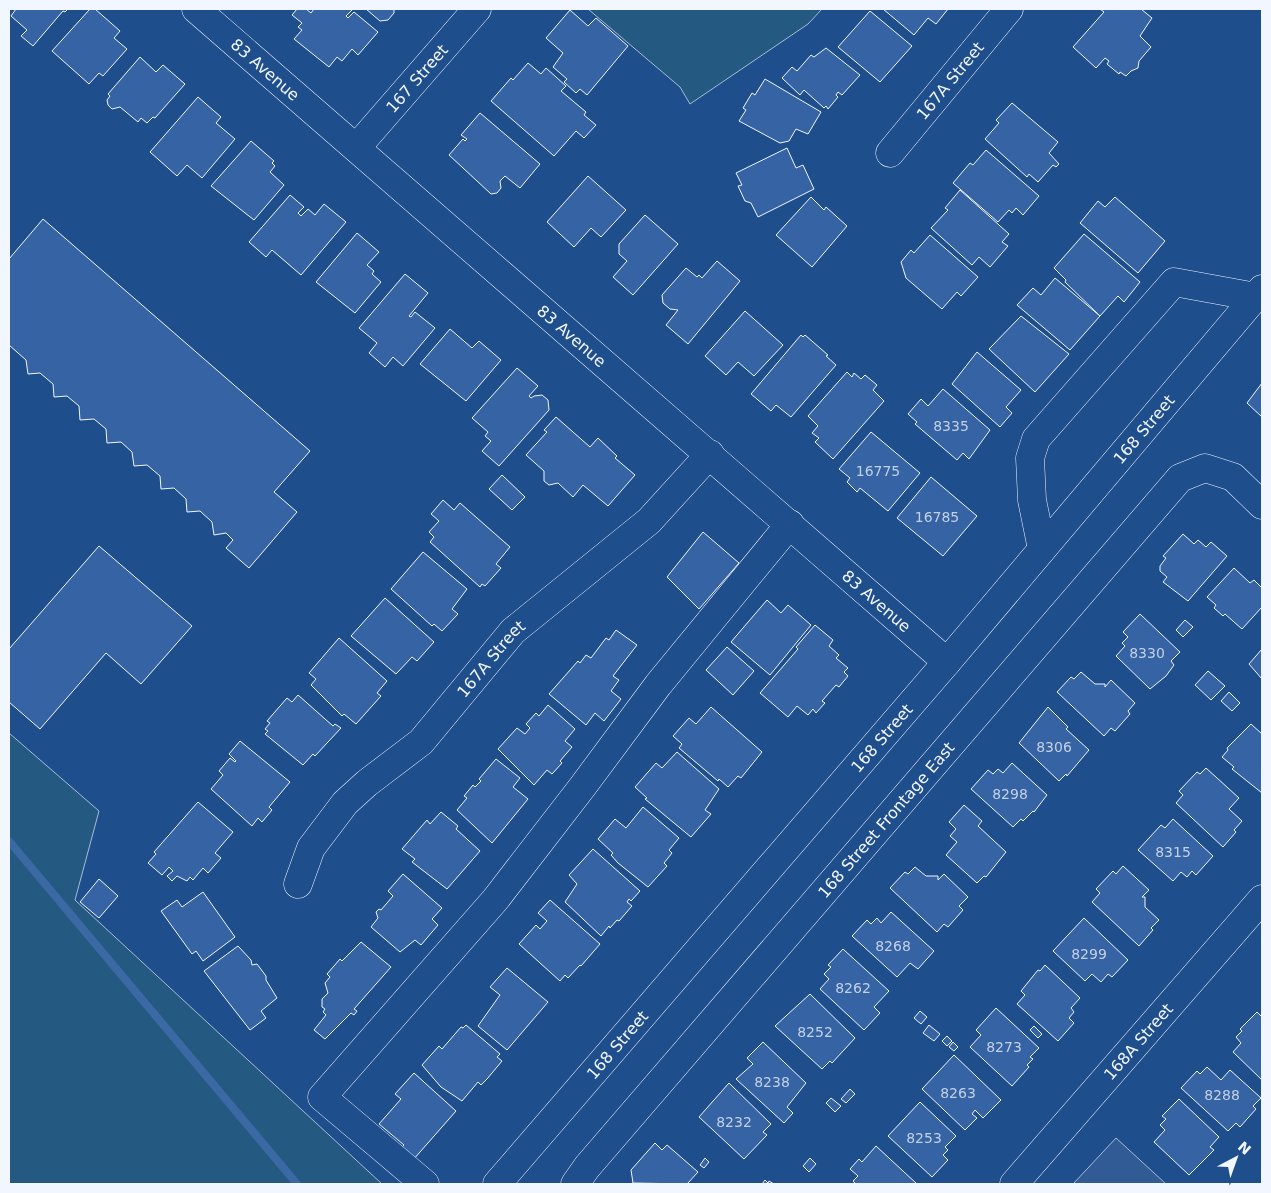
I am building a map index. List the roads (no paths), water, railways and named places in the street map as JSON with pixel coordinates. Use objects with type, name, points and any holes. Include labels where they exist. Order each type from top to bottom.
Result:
[{"type":"street","name":"83 Avenue","points":[[196,9],[947,662]]},
{"type":"street","name":"167 Street","points":[[356,148],[477,9]]},
{"type":"street","name":"167A Street","points":[[890,153],[1008,9]]},
{"type":"street","points":[[1042,549],[1032,500],[1030,458],[1036,439],[1174,282],[1259,293]]},
{"type":"street","name":"168 Street","points":[[497,1184],[947,662],[1259,293]]},
{"type":"street","name":"167A Street","points":[[298,884],[311,848],[345,803],[366,783],[421,742],[513,631],[649,521],[710,454]]},
{"type":"street","name":"168 Street Frontage East","points":[[575,1184],[1180,478],[1205,468],[1233,477],[1262,505]]},
{"type":"street","points":[[426,1184],[322,1097],[495,900],[658,685],[790,524]]},
{"type":"street","name":"168A Street","points":[[1014,1184],[1262,899]]},
{"type":"waterway","points":[[9,841],[297,1184]]}]
